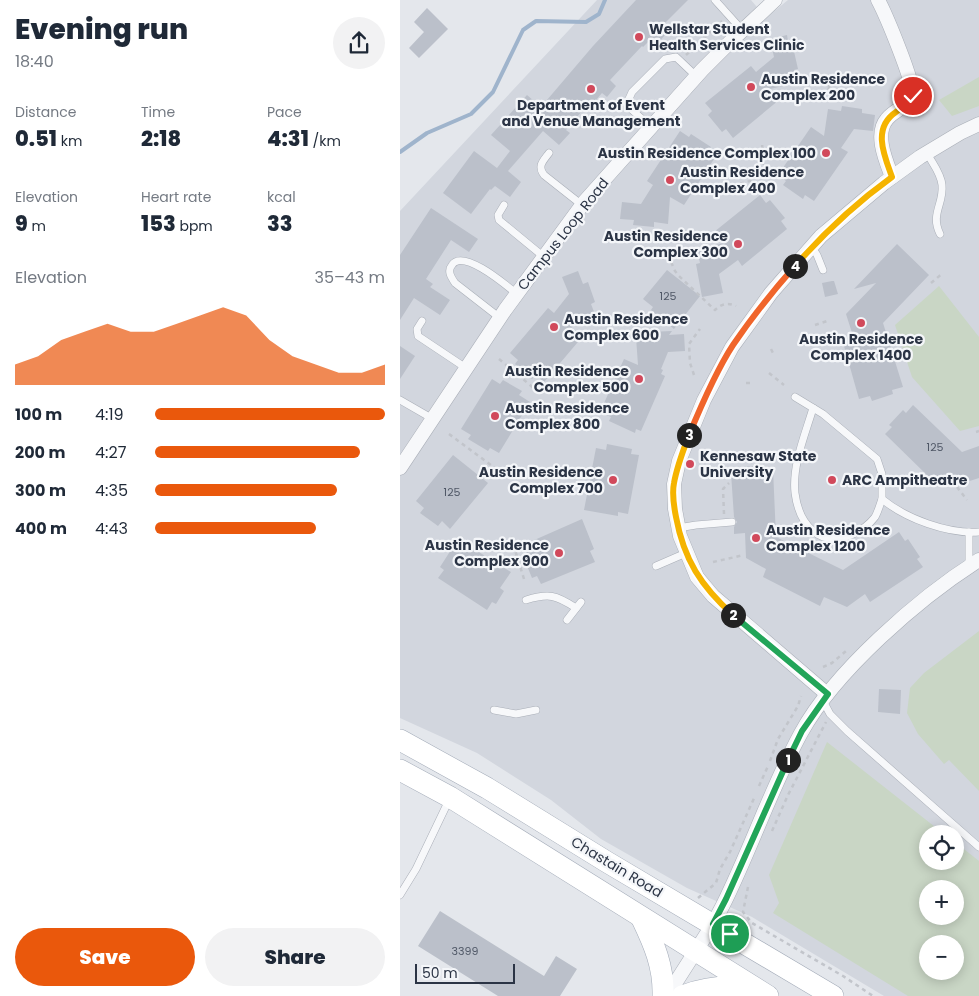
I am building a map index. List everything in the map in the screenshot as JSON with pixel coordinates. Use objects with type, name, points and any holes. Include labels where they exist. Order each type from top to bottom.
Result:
[{"type":"main road","name":"Chastain Road","points":[[400,740],[462,773],[607,862],[834,996]]},
{"type":"main road","name":"Chastain Road","points":[[400,770],[450,797],[761,992]]},
{"type":"main road","points":[[642,918],[659,958],[665,996]]},
{"type":"main road","points":[[682,996],[711,987],[738,986],[761,992]]},
{"type":"street","name":"Campus Loop Road","points":[[400,468],[500,318],[582,205],[696,76],[775,0]]},
{"type":"street","points":[[878,0],[909,78],[913,96],[911,102],[886,120],[882,131],[884,153],[892,177]]},
{"type":"street","points":[[825,697],[713,596],[697,577],[686,554],[678,528],[675,509],[674,484],[679,461],[704,400],[732,346],[771,293],[821,236],[892,177],[927,153],[979,124]]},
{"type":"street","points":[[665,996],[713,924],[795,745],[825,697],[873,645],[895,625],[934,592],[974,563]]},
{"type":"lane","points":[[715,0],[742,30]]},
{"type":"lane","points":[[651,127],[631,109],[628,101],[632,92],[665,58],[676,57],[696,76]]},
{"type":"lane","points":[[927,153],[942,182],[942,193],[936,218],[940,234]]},
{"type":"lane","points":[[549,154],[540,165],[540,170],[582,205]]},
{"type":"lane","points":[[504,205],[498,216],[499,220],[544,257]]},
{"type":"lane","points":[[812,247],[824,270]]},
{"type":"lane","points":[[500,318],[455,283],[450,275],[450,266],[459,260],[477,266],[496,277],[517,294]]},
{"type":"lane","points":[[422,321],[417,328],[418,336],[466,368]]},
{"type":"lane","points":[[795,397],[813,408],[854,438],[877,459],[882,474],[882,499],[875,516],[860,531],[840,540],[822,538],[805,524],[795,494],[795,471],[813,408]]},
{"type":"lane","points":[[400,400],[433,419]]},
{"type":"lane","points":[[882,499],[898,510],[940,528],[979,532]]},
{"type":"lane","points":[[678,528],[728,522]]},
{"type":"lane","points":[[969,532],[974,563]]},
{"type":"lane","points":[[656,566],[686,554]]},
{"type":"lane","points":[[526,600],[542,596],[560,598],[576,608]]},
{"type":"lane","points":[[566,620],[581,602]]},
{"type":"lane","points":[[825,697],[830,714],[847,731],[979,847]]},
{"type":"lane","points":[[494,710],[516,714],[536,710]]},
{"type":"lane","points":[[400,895],[416,869],[450,797]]},
{"type":"path","points":[[680,61],[728,15]]},
{"type":"path","points":[[818,74],[828,80],[828,88],[824,95],[813,97],[807,92],[806,82],[811,76],[818,74]]},
{"type":"path","points":[[717,191],[753,180],[762,167],[762,141]]},
{"type":"path","points":[[668,255],[679,276],[715,310],[719,306],[730,303],[736,306]]},
{"type":"path","points":[[931,283],[943,273]]},
{"type":"path","points":[[815,325],[830,320]]},
{"type":"path","points":[[694,375],[690,363],[689,344],[700,329]]},
{"type":"path","points":[[771,349],[774,355]]},
{"type":"path","points":[[500,360],[536,390]]},
{"type":"path","points":[[769,374],[784,385]]},
{"type":"path","points":[[746,383],[752,383]]},
{"type":"path","points":[[449,434],[499,470]]},
{"type":"path","points":[[728,522],[723,489],[729,483]]},
{"type":"path","points":[[957,487],[967,500]]},
{"type":"path","points":[[511,536],[524,579]]},
{"type":"path","points":[[713,562],[744,555]]},
{"type":"path","points":[[698,896],[710,889],[716,882],[720,869],[730,852],[770,763],[778,739],[798,706],[801,696]]},
{"type":"path","points":[[772,831],[788,795],[827,721],[828,715]]},
{"type":"path","points":[[748,885],[743,912],[752,923],[843,976],[873,996]]},
{"type":"shaded area","name":"Kennesaw State University","points":[[597,0],[751,0],[766,18],[788,0],[979,0],[979,996],[884,996],[752,917],[687,888],[601,839],[551,800],[477,753],[400,718],[400,211]]},
{"type":"green space","points":[[979,77],[979,106],[952,116],[939,100]]},
{"type":"green space","points":[[939,286],[979,337],[979,426],[960,431],[912,377],[895,325]]},
{"type":"green space","points":[[979,631],[979,791],[949,760],[944,764],[918,734],[907,713],[910,688],[924,673]]},
{"type":"green space","points":[[827,742],[933,825],[919,825],[919,870],[964,870],[964,849],[979,861],[979,996],[908,996],[773,913],[779,903],[769,875]]},
{"type":"building","points":[[636,0],[688,0],[660,28],[666,34],[655,46],[649,41],[642,46],[610,80],[616,86],[607,97],[602,93],[591,106],[588,104],[566,130],[570,133],[559,145],[543,131],[508,171],[521,182],[510,197],[495,186],[490,189],[471,214],[443,193],[474,151],[497,168],[510,151],[491,135],[527,95],[541,107],[593,46]]},
{"type":"building","points":[[427,8],[448,29],[419,58],[409,48],[424,32],[414,22]]},
{"type":"building","name":"Austin Residence Complex 200","points":[[787,35],[789,47],[793,47],[798,69],[794,70],[796,83],[770,89],[779,100],[733,138],[726,129],[722,132],[708,115],[712,111],[705,103],[751,66],[756,72],[774,57],[770,39]]},
{"type":"building","name":"Austin Residence Complex 100","points":[[842,106],[862,109],[862,113],[875,115],[873,131],[854,129],[841,148],[848,152],[814,201],[805,195],[803,199],[783,185],[786,181],[778,175],[811,127],[824,136],[828,109],[841,111]]},
{"type":"building","name":"Austin Residence Complex 400","points":[[680,131],[689,137],[691,134],[711,147],[708,151],[716,156],[684,205],[670,197],[668,224],[654,222],[654,227],[633,225],[634,220],[620,219],[622,202],[641,204],[653,185],[647,181]]},
{"type":"building","name":"Austin Residence Complex 300","points":[[760,195],[766,203],[770,200],[785,218],[781,221],[787,229],[742,266],[738,260],[719,274],[723,293],[702,297],[696,264],[700,263],[697,249],[724,243],[714,232]]},
{"type":"building","points":[[431,208],[478,239],[469,252],[451,240],[426,279],[433,284],[430,287],[450,300],[440,315],[414,298],[400,320],[400,255]]},
{"type":"building","name":"Austin Residence Complex 1400","points":[[897,244],[929,275],[883,323],[903,387],[892,390],[893,394],[872,401],[870,396],[859,399],[842,339],[853,336],[846,314],[876,283],[854,289]]},
{"type":"building","points":[[667,270],[700,296],[674,329],[651,310],[653,307],[643,299]]},
{"type":"building","name":"Austin Residence Complex 600","points":[[578,271],[583,284],[588,282],[595,302],[591,304],[596,317],[571,327],[583,336],[544,382],[536,375],[532,379],[515,364],[518,360],[510,353],[548,308],[554,313],[569,294],[562,277]]},
{"type":"building","points":[[834,281],[838,294],[825,297],[822,283]]},
{"type":"building","name":"Austin Residence Complex 500","points":[[672,331],[669,335],[684,334],[685,351],[668,352],[661,369],[663,370],[661,374],[665,376],[641,431],[636,429],[635,433],[609,421],[611,417],[600,412],[624,359],[638,365],[636,337],[649,336],[649,332]]},
{"type":"building","points":[[400,346],[415,356],[400,379]]},
{"type":"building","name":"Austin Residence Complex 800","points":[[492,379],[500,384],[503,380],[522,391],[519,395],[530,402],[499,453],[490,448],[488,451],[468,439],[471,435],[461,429]]},
{"type":"building","points":[[913,405],[962,452],[979,446],[979,478],[951,487],[934,474],[930,478],[885,434],[892,427],[889,425],[903,410],[906,413]]},
{"type":"building","name":"Austin Residence Complex 700","points":[[607,444],[632,449],[631,454],[639,455],[628,514],[618,512],[618,516],[584,510],[596,448],[606,450]]},
{"type":"building","points":[[453,455],[488,483],[450,529],[442,521],[438,526],[420,513],[424,508],[416,501]]},
{"type":"building","name":"Austin Residence Complex 1200","points":[[761,466],[761,470],[773,469],[776,537],[843,570],[899,532],[905,541],[908,539],[920,557],[917,559],[923,567],[870,602],[865,594],[847,607],[824,597],[820,606],[763,577],[766,569],[746,558],[745,533],[734,534],[734,527],[737,522],[734,517],[731,473],[741,472],[741,467]]},
{"type":"building","name":"Austin Residence Complex 900","points":[[582,519],[594,549],[590,551],[595,562],[541,584],[537,576],[532,578],[523,556],[527,554],[523,545]]},
{"type":"building","points":[[458,539],[511,572],[500,588],[504,591],[496,604],[492,602],[487,610],[438,578],[444,570],[440,567]]},
{"type":"building","points":[[879,689],[901,690],[900,714],[878,712]]},
{"type":"building","points":[[440,911],[544,976],[556,956],[577,969],[560,996],[498,996],[418,946]]},
{"type":"waterway","points":[[400,152],[427,133],[471,114],[493,92],[523,30],[536,21],[586,22],[599,14],[605,0]]},
{"type":"place","name":"Wellstar Student Health Services Clinic","points":[[639,37]]},
{"type":"place","name":"Austin Residence Complex 200","points":[[751,87]]},
{"type":"place","name":"Department of Event and Venue Management","points":[[591,89]]},
{"type":"place","name":"Austin Residence Complex 100","points":[[826,153]]},
{"type":"place","name":"Austin Residence Complex 400","points":[[670,180]]},
{"type":"place","name":"Austin Residence Complex 300","points":[[738,244]]},
{"type":"place","name":"Austin Residence Complex 1400","points":[[861,323]]},
{"type":"place","name":"Austin Residence Complex 600","points":[[554,327]]},
{"type":"place","name":"Austin Residence Complex 500","points":[[639,379]]},
{"type":"place","name":"Austin Residence Complex 800","points":[[495,416]]},
{"type":"place","name":"Kennesaw State University","points":[[690,464]]},
{"type":"place","name":"Austin Residence Complex 700","points":[[613,480]]},
{"type":"place","name":"ARC Ampitheatre","points":[[832,480]]},
{"type":"place","name":"Austin Residence Complex 1200","points":[[756,538]]},
{"type":"place","name":"Austin Residence Complex 900","points":[[559,553]]},
{"type":"route","points":[[730,934],[713,924],[795,745],[817,707],[828,694],[732,614],[697,577],[680,536],[675,509],[674,484],[679,461],[704,400],[732,346],[771,293],[821,236],[892,177],[882,145],[882,131],[886,120],[911,102],[913,96]]}]
